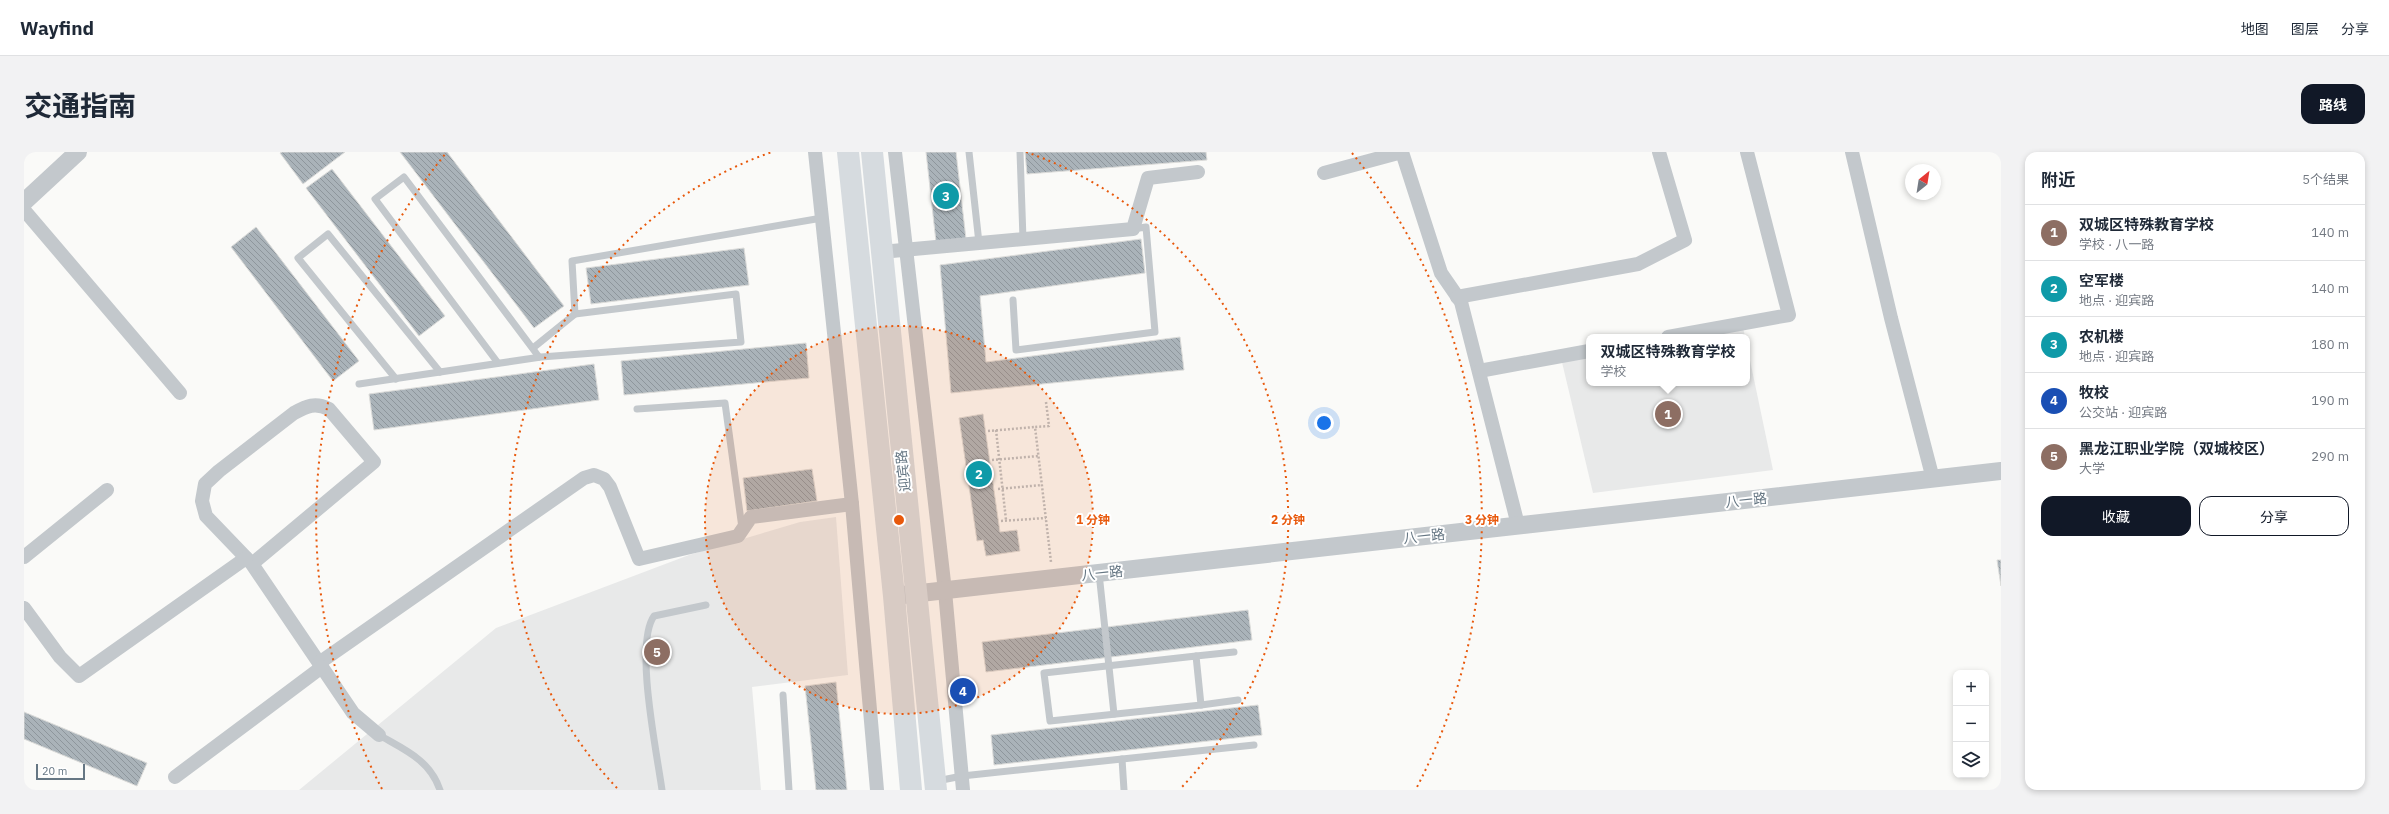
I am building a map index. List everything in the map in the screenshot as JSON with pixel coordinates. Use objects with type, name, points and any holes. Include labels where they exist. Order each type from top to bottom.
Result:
[{"type":"main road","name":"迎宾路","points":[[848,152],[905,595],[935,786]]},
{"type":"main road","name":"迎宾路","points":[[872,152],[881,252],[905,595],[911,790]]},
{"type":"street","points":[[24,202],[78,152]]},
{"type":"street","points":[[815,152],[852,504],[877,790]]},
{"type":"street","points":[[895,152],[904,249],[945,591],[963,790]]},
{"type":"street","points":[[1324,173],[1402,152],[1441,273],[1461,302],[1518,525]]},
{"type":"street","points":[[1457,297],[1638,264],[1685,240],[1659,152]]},
{"type":"street","points":[[1684,334],[1789,315],[1747,152]]},
{"type":"street","points":[[1852,152],[1891,318],[1933,479]]},
{"type":"street","points":[[881,252],[1133,229],[1148,178],[1198,172]]},
{"type":"street","points":[[24,210],[180,393]]},
{"type":"street","points":[[1479,371],[1586,352]]},
{"type":"street","points":[[24,608],[60,658],[79,676],[249,561],[374,462],[329,409],[319,404],[308,406],[294,413],[219,471],[205,484],[202,502],[206,516],[249,561],[353,713],[379,735]]},
{"type":"street","name":"八一路","points":[[905,595],[2001,471]]},
{"type":"street","points":[[175,777],[320,665],[584,478],[594,475],[604,479],[610,487],[639,559],[738,536],[751,517],[852,504]]},
{"type":"street","points":[[24,557],[107,490]]},
{"type":"lane","points":[[969,152],[979,243]]},
{"type":"lane","points":[[1020,152],[1023,239]]},
{"type":"lane","points":[[498,363],[375,199],[404,177],[539,357]]},
{"type":"lane","points":[[575,314],[572,261],[822,218]]},
{"type":"lane","points":[[1013,300],[1016,350],[1155,332],[1146,227],[1133,229]]},
{"type":"lane","points":[[396,379],[298,258],[328,234],[440,372]]},
{"type":"lane","points":[[359,384],[539,357],[741,342],[736,294],[575,314],[533,348]]},
{"type":"lane","points":[[637,409],[725,404],[742,531]]},
{"type":"lane","points":[[1099,573],[1114,714]]},
{"type":"lane","points":[[662,790],[644,662],[649,622],[654,616],[706,605]]},
{"type":"lane","points":[[1234,652],[1044,673],[1050,721],[1238,700]]},
{"type":"lane","points":[[1196,656],[1201,704]]},
{"type":"lane","points":[[783,694],[789,790]]},
{"type":"lane","points":[[379,735],[423,762],[435,776],[440,790]]},
{"type":"lane","points":[[935,786],[962,776],[1254,745]]},
{"type":"lane","points":[[1122,759],[1124,790]]},
{"type":"path","points":[[988,431],[1049,426],[1046,402]]},
{"type":"path","points":[[1036,427],[1052,578]]},
{"type":"path","points":[[996,430],[1006,520]]},
{"type":"path","points":[[992,460],[1038,456]]},
{"type":"path","points":[[998,489],[1042,485]]},
{"type":"path","points":[[1001,521],[1046,518]]},
{"type":"shaded area","points":[[1743,327],[1744,334],[1702,334]]},
{"type":"shaded area","points":[[1586,354],[1586,386],[1750,386],[1750,360],[1773,470],[1593,493],[1561,358]]},
{"type":"shaded area","points":[[836,517],[848,675],[752,687],[761,790],[299,790],[496,628],[689,555],[800,522]]},
{"type":"building","points":[[345,152],[303,184],[280,153]]},
{"type":"building","points":[[400,152],[447,152],[564,306],[534,328]]},
{"type":"building","points":[[926,152],[956,152],[966,239],[936,242]]},
{"type":"building","points":[[1025,152],[1206,152],[1207,160],[1027,174]]},
{"type":"building","points":[[332,169],[445,316],[419,336],[306,188]]},
{"type":"building","points":[[256,227],[359,361],[333,381],[231,247]]},
{"type":"building","points":[[1141,239],[1145,273],[980,296],[986,362],[1180,337],[1184,370],[951,393],[940,265]]},
{"type":"building","points":[[744,248],[749,285],[591,304],[586,268]]},
{"type":"building","points":[[806,343],[809,378],[624,395],[621,361]]},
{"type":"building","points":[[594,364],[599,400],[374,430],[369,394]]},
{"type":"building","points":[[983,414],[1000,532],[1017,530],[1020,551],[986,556],[983,540],[977,541],[959,418]]},
{"type":"building","points":[[812,469],[817,501],[747,511],[743,478]]},
{"type":"building","points":[[1997,560],[2001,560],[2001,586]]},
{"type":"building","points":[[1248,610],[1252,640],[986,672],[982,642]]},
{"type":"building","points":[[836,682],[847,790],[816,790],[805,686]]},
{"type":"building","points":[[1258,705],[1262,735],[994,765],[991,735]]},
{"type":"building","points":[[24,712],[147,763],[137,786],[24,739]]},
{"type":"place","name":"农机楼","points":[[946,196]]},
{"type":"place","name":"双城区特殊教育学校","points":[[1668,414]]},
{"type":"place","name":"空军楼","points":[[979,474]]},
{"type":"place","name":"黑龙江职业学院（双城校区）","points":[[657,652]]},
{"type":"place","name":"牧校","points":[[963,691]]}]
